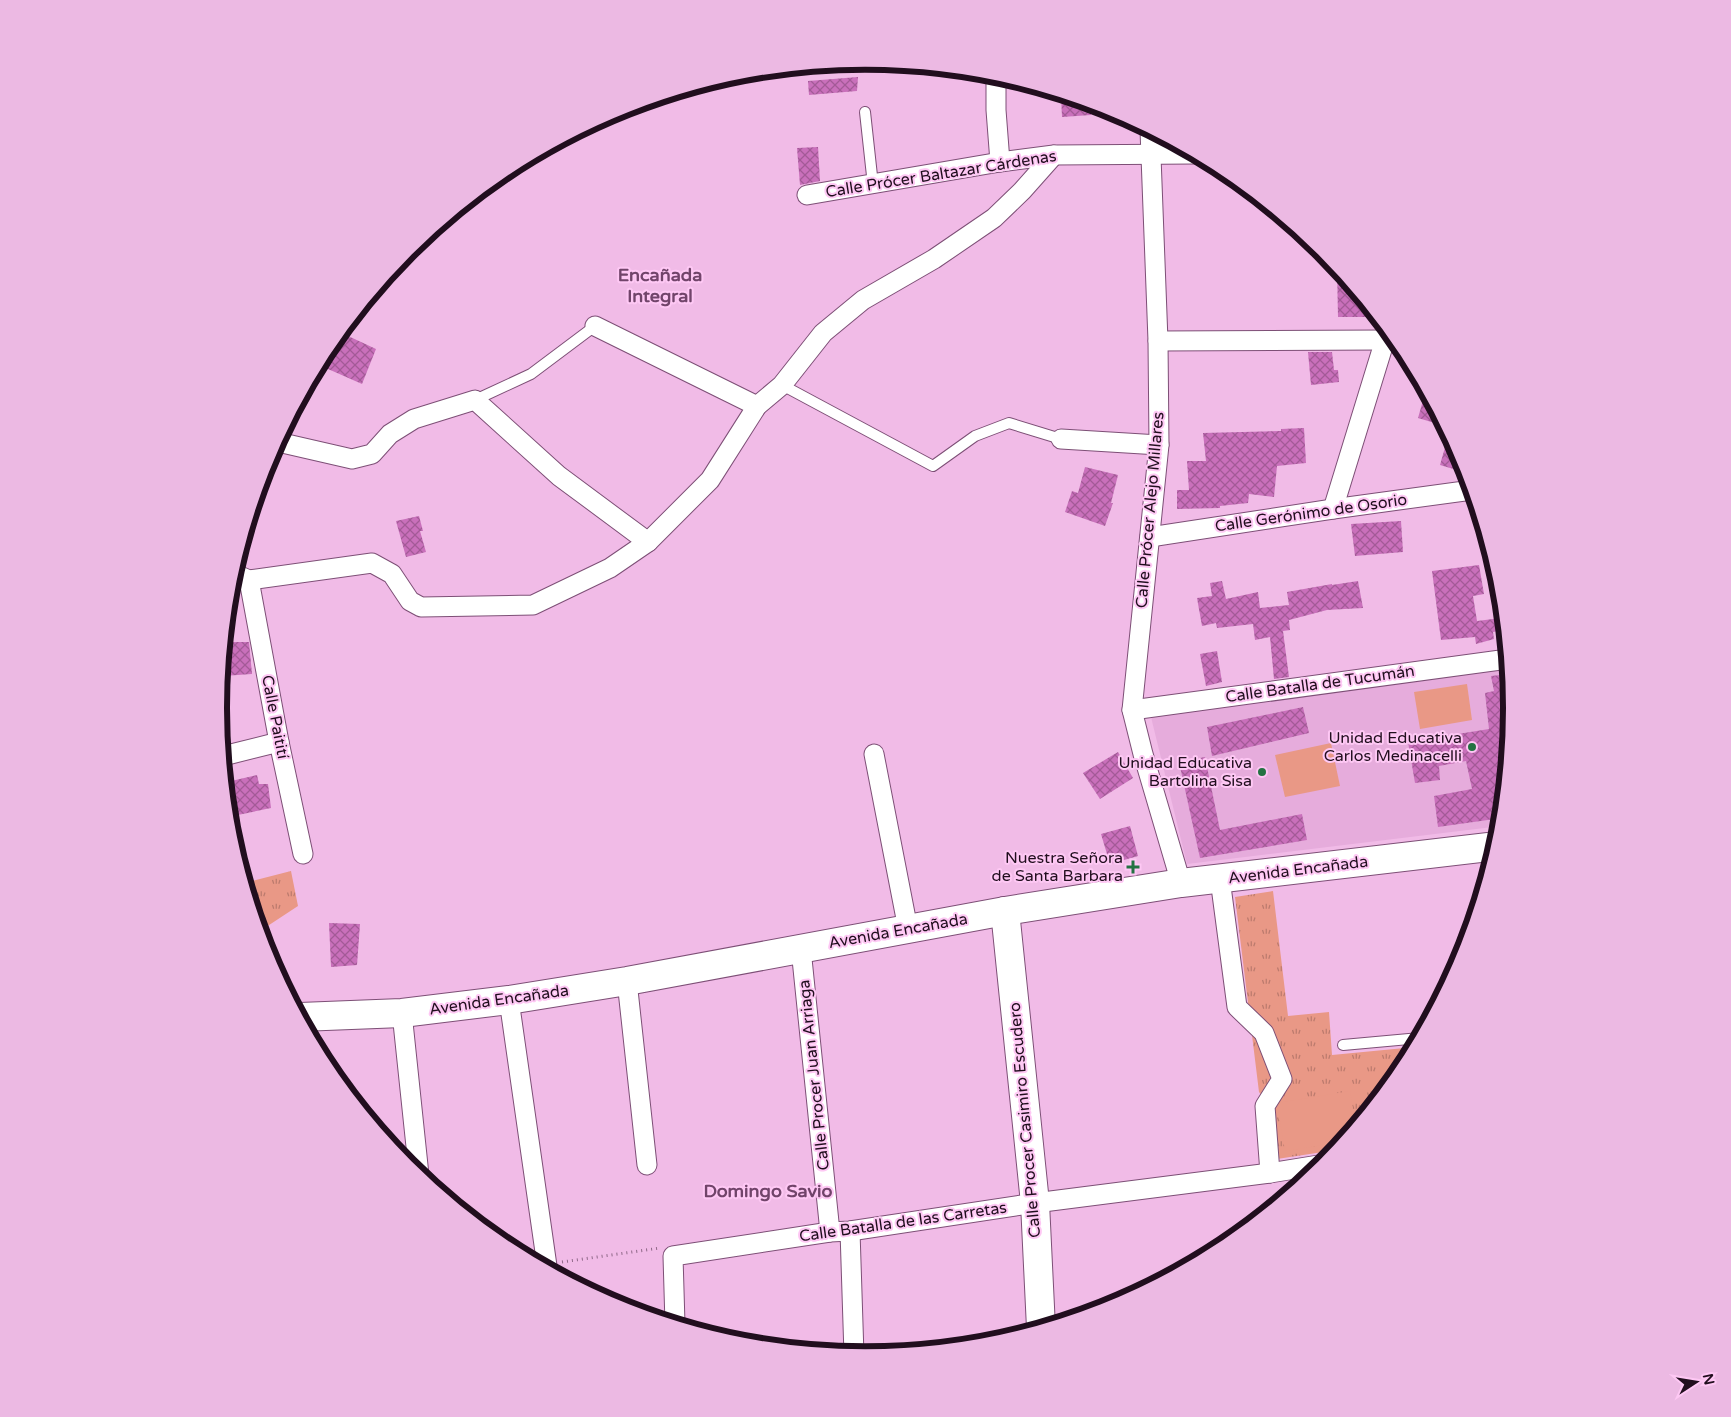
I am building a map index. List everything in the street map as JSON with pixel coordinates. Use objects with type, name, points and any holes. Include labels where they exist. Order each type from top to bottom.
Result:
[{"type":"main road","name":"Avenida Encañada","points":[[307,1017],[402,1013],[509,1000],[627,981],[1005,912],[1181,883],[1489,847]]},
{"type":"main road","name":"Calle Procer Casimiro Escudero","points":[[1005,912],[1035,1202],[1041,1322]]},
{"type":"street","points":[[996,83],[1000,162]]},
{"type":"street","name":"Calle Prócer Alejo Millares","points":[[1150,137],[1158,341],[1159,445],[1132,710],[1181,883]]},
{"type":"street","name":"Calle Prócer Baltazar Cárdenas","points":[[807,195],[1000,162],[1054,155],[1181,154]]},
{"type":"street","points":[[241,577],[372,563],[392,574],[410,601],[421,607],[533,605],[610,568],[648,542],[710,480],[757,406],[782,385],[823,333],[863,300],[934,259],[994,218],[1022,191],[1054,155]]},
{"type":"street","points":[[596,326],[757,406]]},
{"type":"street","points":[[1158,341],[1383,335]]},
{"type":"street","points":[[1332,509],[1386,339]]},
{"type":"street","points":[[285,444],[352,459],[372,454],[390,434],[414,419],[475,400],[559,476],[648,542]]},
{"type":"street","points":[[1061,438],[1159,445]]},
{"type":"street","name":"Calle Gerónimo de Osorio","points":[[1150,537],[1465,491]]},
{"type":"street","name":"Calle Paitití","points":[[241,577],[303,854]]},
{"type":"street","name":"Calle Batalla de Tucumán","points":[[1132,710],[1502,660]]},
{"type":"street","points":[[228,755],[279,742]]},
{"type":"street","points":[[874,754],[908,929]]},
{"type":"street","points":[[1220,879],[1237,1007],[1264,1033],[1282,1079],[1265,1106],[1270,1173]]},
{"type":"street","name":"Calle Procer Juan Arriaga","points":[[801,948],[830,1232]]},
{"type":"street","points":[[627,981],[647,1165]]},
{"type":"street","points":[[509,1000],[544,1260]]},
{"type":"street","points":[[402,1013],[418,1164]]},
{"type":"street","name":"Calle Batalla de las Carretas","points":[[673,1256],[1035,1202],[1310,1166]]},
{"type":"street","points":[[850,1231],[854,1347]]},
{"type":"street","points":[[673,1256],[675,1317]]},
{"type":"lane","points":[[865,112],[873,185]]},
{"type":"lane","points":[[475,400],[531,374],[596,326]]},
{"type":"lane","points":[[782,385],[933,466],[975,436],[1009,423],[1061,438]]},
{"type":"lane","points":[[1343,1045],[1411,1039]]},
{"type":"path","points":[[552,1264],[568,1260],[659,1247],[673,1256]]},
{"type":"shaded area","points":[[1503,670],[1503,750],[1493,827],[1187,864],[1151,717]]},
{"type":"green space","points":[[1467,684],[1472,720],[1420,729],[1414,692]]},
{"type":"green space","points":[[1331,743],[1340,786],[1285,797],[1275,755]]},
{"type":"green space","points":[[291,871],[298,906],[266,927],[251,881]]},
{"type":"green space","points":[[1273,891],[1288,1016],[1329,1012],[1332,1055],[1405,1048],[1372,1097],[1325,1152],[1277,1159],[1271,1108],[1259,1092],[1235,897]]},
{"type":"green space","points":[[1350,1091],[1355,1118],[1332,1144],[1285,1151],[1277,1103]]},
{"type":"building","points":[[858,77],[857,91],[809,95],[808,81]]},
{"type":"building","points":[[1061,101],[1091,112],[1091,115],[1062,117]]},
{"type":"building","points":[[818,147],[820,181],[800,185],[797,148]]},
{"type":"building","points":[[1337,279],[1367,313],[1366,317],[1338,317]]},
{"type":"building","points":[[348,336],[376,349],[362,384],[326,368]]},
{"type":"building","points":[[1308,352],[1332,352],[1334,370],[1338,370],[1339,382],[1311,385]]},
{"type":"building","points":[[1423,399],[1437,424],[1418,418]]},
{"type":"building","points":[[1304,428],[1306,463],[1277,466],[1274,497],[1249,494],[1248,503],[1220,506],[1220,508],[1177,509],[1177,490],[1189,490],[1187,461],[1206,461],[1203,433],[1281,431],[1281,429]]},
{"type":"building","points":[[1446,444],[1457,470],[1440,465]]},
{"type":"building","points":[[1085,467],[1118,475],[1111,503],[1113,503],[1105,526],[1065,512],[1072,491],[1078,493]]},
{"type":"building","points":[[419,516],[423,531],[420,531],[426,552],[406,557],[396,521]]},
{"type":"building","points":[[1401,521],[1403,552],[1355,556],[1351,524]]},
{"type":"building","points":[[1479,565],[1484,594],[1473,596],[1477,621],[1498,618],[1500,631],[1493,632],[1494,639],[1476,644],[1475,637],[1441,640],[1432,571]]},
{"type":"building","points":[[1222,581],[1226,599],[1258,592],[1260,608],[1289,605],[1287,592],[1358,581],[1363,608],[1327,610],[1289,620],[1290,630],[1283,631],[1289,677],[1274,679],[1270,637],[1255,640],[1253,624],[1217,628],[1216,623],[1202,626],[1197,598],[1212,596],[1210,583]]},
{"type":"building","points":[[230,642],[249,642],[252,674],[228,676]]},
{"type":"building","points":[[1217,651],[1222,682],[1206,686],[1200,654]]},
{"type":"building","points":[[1503,675],[1503,750],[1494,819],[1438,827],[1434,796],[1472,789],[1466,761],[1439,766],[1440,780],[1415,783],[1408,742],[1489,729],[1485,693],[1494,691],[1491,676]]},
{"type":"building","points":[[1303,707],[1309,733],[1212,756],[1207,727]]},
{"type":"building","points":[[1118,752],[1133,778],[1100,799],[1083,773]]},
{"type":"building","points":[[1205,757],[1220,830],[1302,814],[1307,840],[1200,858],[1179,762]]},
{"type":"building","points":[[257,775],[259,784],[268,784],[271,808],[236,815],[231,781]]},
{"type":"building","points":[[1130,826],[1138,856],[1110,864],[1101,834]]},
{"type":"building","points":[[329,923],[360,924],[357,965],[331,967]]},
{"type":"place","name":"Unidad Educativa Carlos Medinacelli","points":[[1472,747]]},
{"type":"place","name":"Unidad Educativa Bartolina Sisa","points":[[1262,772]]},
{"type":"place","name":"Nuestra Señora de Santa Barbara","points":[[1133,867]]},
{"type":"district","name":"Encañada Integral","points":[[660,285]]},
{"type":"district","name":"Domingo Savio","points":[[768,1191]]}]
